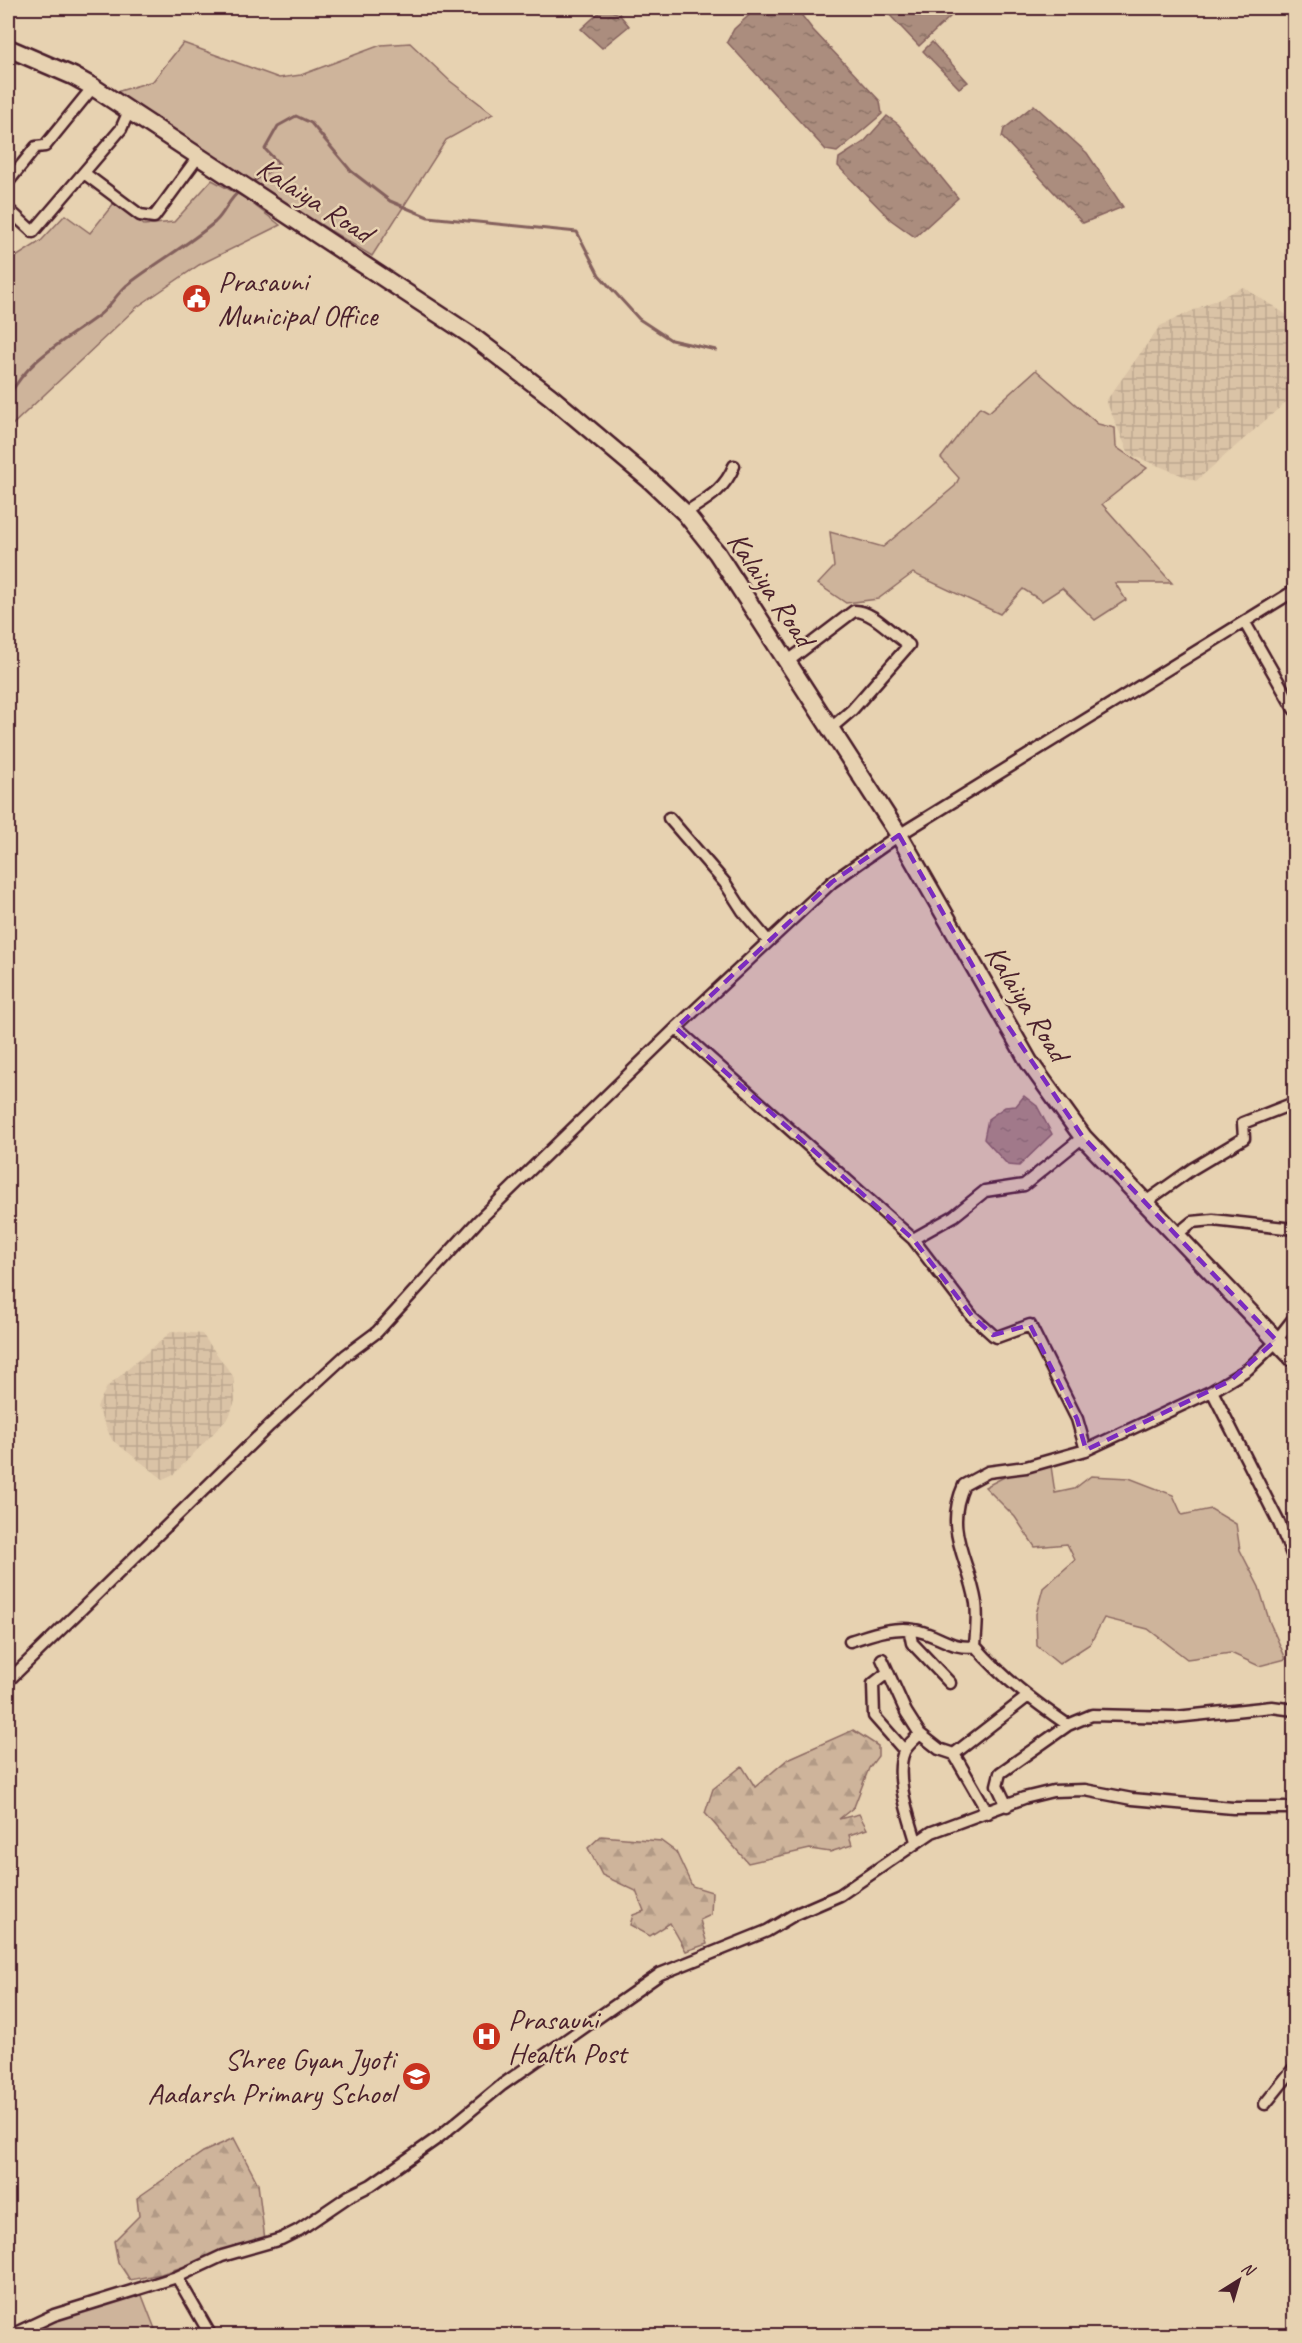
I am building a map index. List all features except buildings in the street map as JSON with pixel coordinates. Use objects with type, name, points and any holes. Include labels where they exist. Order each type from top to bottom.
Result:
[{"type":"main road","name":"Kalaiya Road","points":[[8,48],[93,87],[472,336],[550,396],[652,482],[685,513],[717,553],[899,835],[1006,1023],[1083,1137],[1294,1359]]},
{"type":"street","points":[[8,182],[36,147],[45,146],[61,129],[93,87]]},
{"type":"street","points":[[8,209],[33,232],[122,129],[129,111]]},
{"type":"street","points":[[84,173],[140,215],[154,217],[198,157]]},
{"type":"street","points":[[685,513],[712,498],[730,476],[734,466]]},
{"type":"street","points":[[8,1681],[270,1425],[346,1355],[377,1332],[478,1221],[676,1028],[832,882],[899,835],[1294,591]]},
{"type":"street","points":[[787,662],[854,611],[863,610],[909,645],[852,710],[831,729]]},
{"type":"street","points":[[1245,623],[1294,709]]},
{"type":"street","points":[[669,818],[725,883],[742,911],[768,941]]},
{"type":"street","points":[[676,1028],[913,1239],[972,1316],[993,1335],[997,1337],[1030,1325],[1077,1419],[1086,1450]]},
{"type":"street","points":[[1144,1203],[1192,1169],[1244,1138],[1243,1123],[1294,1102]]},
{"type":"street","points":[[913,1239],[954,1216],[985,1191],[1024,1185],[1083,1137]]},
{"type":"street","points":[[1175,1236],[1192,1222],[1213,1220],[1294,1229]]},
{"type":"street","points":[[1068,1725],[1027,1697],[998,1672],[975,1646],[976,1603],[955,1534],[954,1514],[964,1485],[988,1472],[1026,1467],[1086,1450],[1212,1391],[1248,1369],[1294,1318]]},
{"type":"street","points":[[1212,1391],[1275,1514],[1294,1559]]},
{"type":"street","points":[[850,1641],[891,1629],[913,1630],[936,1636],[957,1647],[975,1646]]},
{"type":"street","points":[[913,1630],[910,1633],[912,1643],[950,1683]]},
{"type":"street","points":[[882,1659],[906,1712],[920,1734],[939,1749],[954,1754],[987,1813]]},
{"type":"street","points":[[887,1672],[873,1684],[874,1716],[904,1750]]},
{"type":"street","points":[[954,1754],[1027,1697]]},
{"type":"street","points":[[1007,1806],[997,1785],[1000,1773],[1068,1725],[1092,1715],[1176,1717],[1272,1707],[1294,1710]]},
{"type":"street","points":[[916,1841],[903,1793],[902,1763],[904,1750],[920,1734]]},
{"type":"street","points":[[9,2336],[54,2315],[177,2277],[222,2256],[281,2239],[299,2230],[349,2196],[371,2185],[439,2137],[502,2085],[660,1974],[767,1931],[794,1915],[840,1895],[932,1832],[1053,1791],[1085,1790],[1132,1799],[1233,1808],[1294,1808]]},
{"type":"street","points":[[1265,2104],[1294,2068]]},
{"type":"street","points":[[177,2277],[211,2336]]},
{"type":"highlighted area","points":[[899,835],[1000,1014],[1083,1137],[1276,1340],[1230,1381],[1086,1450],[1077,1419],[1030,1325],[993,1335],[972,1316],[913,1239],[676,1028],[832,882]]},
{"type":"shaded area","points":[[1243,287],[1287,315],[1294,336],[1294,395],[1196,481],[1129,454],[1106,401],[1160,326]]},
{"type":"shaded area","points":[[172,1331],[202,1334],[233,1376],[235,1401],[229,1417],[174,1474],[163,1479],[112,1440],[97,1407],[107,1387]]},
{"type":"green space","points":[[183,43],[279,78],[301,75],[381,45],[410,43],[450,81],[493,114],[446,140],[372,256],[225,166],[116,92],[153,81]]},
{"type":"green space","points":[[212,180],[245,198],[280,225],[199,265],[137,307],[8,429],[8,262],[41,241],[65,215],[90,233],[114,203],[144,225],[174,222]]},
{"type":"green space","points":[[1036,370],[1098,424],[1115,428],[1116,447],[1147,468],[1102,504],[1172,583],[1115,583],[1126,600],[1095,620],[1062,588],[1042,601],[1023,589],[1000,614],[913,573],[878,599],[846,603],[818,584],[834,567],[830,532],[883,547],[955,486],[959,478],[941,458],[980,407],[989,412]]},
{"type":"green space","points":[[1051,1466],[1055,1493],[1074,1489],[1091,1476],[1129,1478],[1173,1495],[1182,1515],[1211,1509],[1236,1524],[1240,1550],[1259,1587],[1270,1623],[1286,1659],[1259,1666],[1231,1653],[1187,1659],[1148,1629],[1104,1618],[1090,1644],[1059,1664],[1037,1646],[1036,1614],[1043,1588],[1075,1560],[1067,1544],[1035,1547],[1015,1517],[985,1487],[1008,1475]]},
{"type":"green space","points":[[853,1730],[878,1746],[878,1756],[869,1768],[854,1807],[839,1819],[859,1814],[867,1829],[849,1835],[852,1845],[830,1852],[810,1849],[748,1863],[705,1813],[713,1789],[742,1766],[755,1787],[788,1759]]},
{"type":"green space","points":[[601,1836],[661,1841],[676,1852],[692,1886],[712,1892],[711,1915],[700,1920],[707,1944],[686,1951],[670,1923],[650,1936],[630,1925],[633,1915],[644,1911],[636,1891],[602,1875],[588,1848]]},
{"type":"green space","points":[[234,2138],[258,2184],[265,2240],[161,2274],[130,2280],[118,2262],[114,2241],[139,2216],[137,2198],[203,2152]]},
{"type":"green space","points":[[141,2293],[155,2329],[165,2335],[21,2336],[49,2321]]},
{"type":"water","points":[[604,8],[619,14],[629,26],[602,48],[581,29]]},
{"type":"water","points":[[757,8],[796,8],[813,30],[880,101],[882,114],[837,152],[826,150],[727,42],[734,29]]},
{"type":"water","points":[[883,8],[945,8],[952,15],[919,46]]},
{"type":"water","points":[[932,42],[968,82],[959,88],[923,51]]},
{"type":"water","points":[[1034,105],[1087,153],[1123,207],[1083,223],[1002,137],[1004,129]]},
{"type":"water","points":[[887,116],[898,124],[958,198],[915,237],[891,220],[838,166],[839,158],[864,142]]},
{"type":"water","points":[[1024,1096],[1037,1106],[1052,1134],[1019,1166],[1008,1165],[984,1139],[988,1119],[1005,1107],[1016,1106]]},
{"type":"waterway","points":[[251,183],[279,164],[265,149],[278,126],[296,116],[311,123],[351,171],[390,201],[428,217],[577,232],[599,275],[639,319],[671,340],[716,350]]},
{"type":"waterway","points":[[8,398],[26,372],[47,352],[102,313],[126,286],[215,222],[241,190]]},
{"type":"place","name":"Prasauni Municipal Office","points":[[197,298]]},
{"type":"place","name":"Prasauni Health Post","points":[[487,2036]]},
{"type":"place","name":"Shree Gyan Jyoti Aadarsh Primary School","points":[[416,2076]]}]
